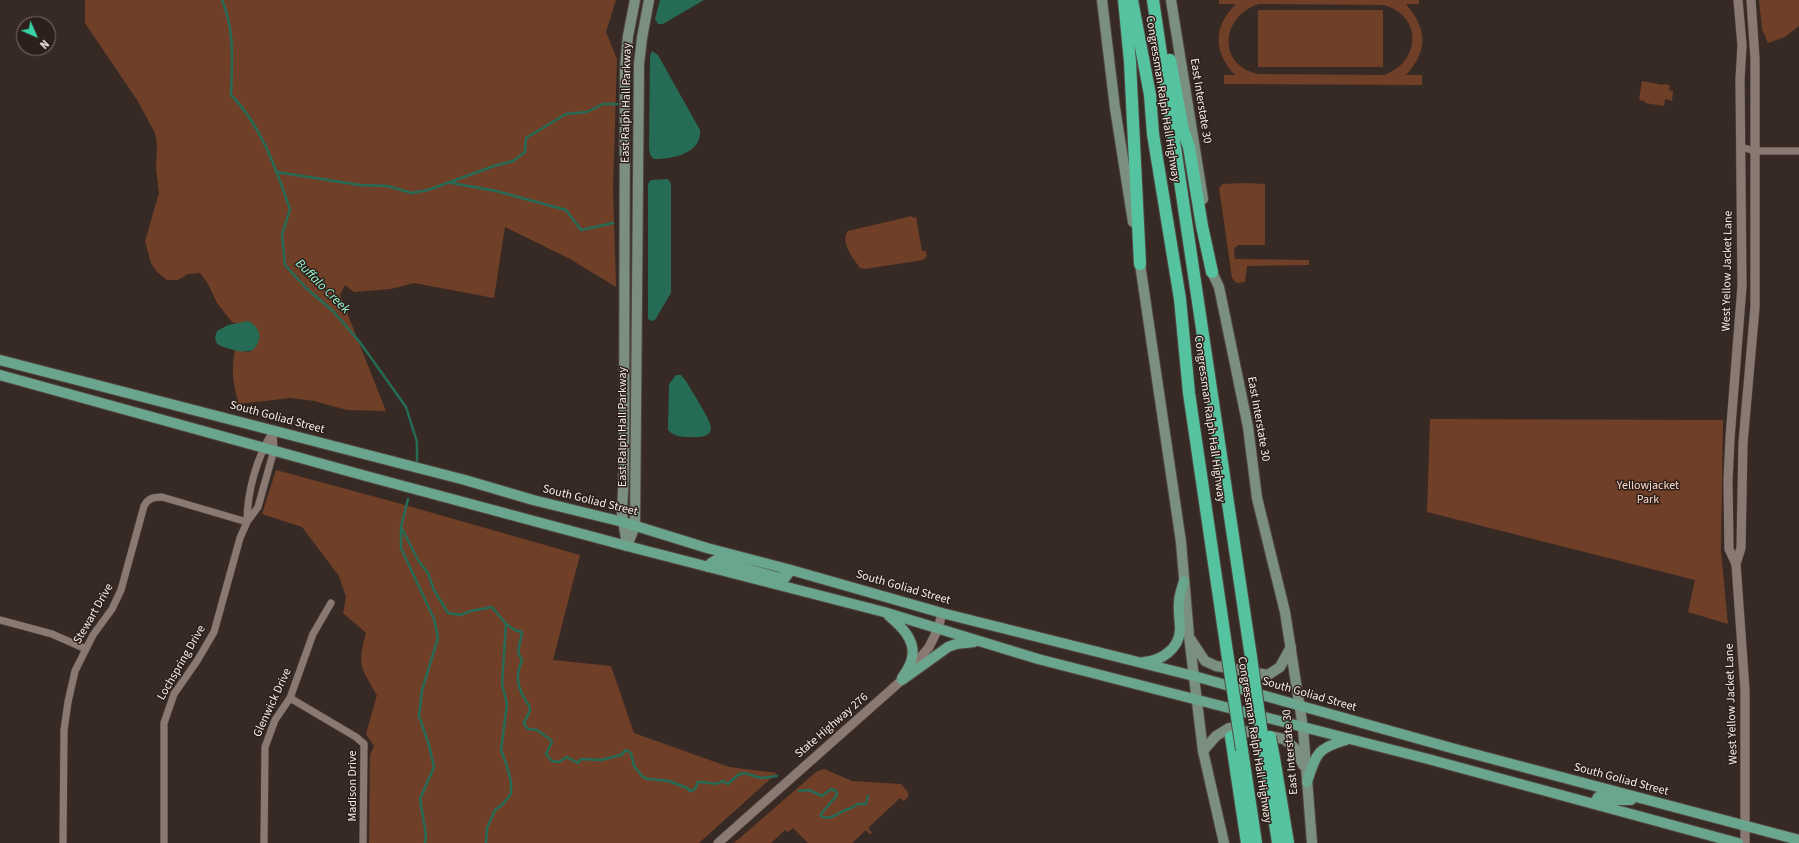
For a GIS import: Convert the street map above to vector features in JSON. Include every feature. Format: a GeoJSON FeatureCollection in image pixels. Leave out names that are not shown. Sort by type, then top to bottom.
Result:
{"type":"FeatureCollection","features":[{"type":"Feature","properties":{"kind":"highway"},"geometry":{"type":"LineString","coordinates":[[1124,0],[1130,62],[1140,264]]}},
{"type":"Feature","properties":{"kind":"highway","name":"Congressman Ralph Hall Highway"},"geometry":{"type":"LineString","coordinates":[[1132,0],[1150,95],[1153,134],[1180,299],[1189,393],[1256,843]]}},
{"type":"Feature","properties":{"kind":"highway","name":"Congressman Ralph Hall Highway"},"geometry":{"type":"LineString","coordinates":[[1153,0],[1249,644],[1254,658],[1269,757],[1278,843]]}},
{"type":"Feature","properties":{"kind":"highway"},"geometry":{"type":"LineString","coordinates":[[1155,13],[1167,47],[1183,130],[1189,147],[1202,226],[1212,272]]}},
{"type":"Feature","properties":{"kind":"highway"},"geometry":{"type":"LineString","coordinates":[[1238,726],[1231,737],[1247,843]]}},
{"type":"Feature","properties":{"kind":"highway"},"geometry":{"type":"LineString","coordinates":[[1269,757],[1288,843]]}},
{"type":"Feature","properties":{"kind":"main road","name":"East Ralph Hall Parkway"},"geometry":{"type":"LineString","coordinates":[[627,546],[623,522],[623,173],[625,68],[628,36],[635,0]]}},
{"type":"Feature","properties":{"kind":"main road","name":"East Ralph Hall Parkway"},"geometry":{"type":"LineString","coordinates":[[627,546],[635,526],[639,64],[642,38],[650,0]]}},
{"type":"Feature","properties":{"kind":"main road"},"geometry":{"type":"LineString","coordinates":[[1102,0],[1115,108],[1140,264],[1181,542],[1189,636],[1203,751],[1224,843]]}},
{"type":"Feature","properties":{"kind":"main road","name":"East Interstate 30"},"geometry":{"type":"LineString","coordinates":[[1171,0],[1189,118],[1200,177],[1212,272],[1219,287],[1248,426],[1257,498],[1285,612],[1291,647],[1303,728],[1312,843]]}},
{"type":"Feature","properties":{"kind":"main road"},"geometry":{"type":"LineString","coordinates":[[628,36],[642,38]]}},
{"type":"Feature","properties":{"kind":"main road"},"geometry":{"type":"LineString","coordinates":[[623,173],[639,173]]}},
{"type":"Feature","properties":{"kind":"main road"},"geometry":{"type":"LineString","coordinates":[[624,335],[636,335]]}},
{"type":"Feature","properties":{"kind":"main road","name":"South Goliad Street"},"geometry":{"type":"LineString","coordinates":[[0,360],[465,480],[533,500],[623,522],[707,548],[942,613],[1194,676],[1409,737],[1745,827],[1799,840]]}},
{"type":"Feature","properties":{"kind":"main road"},"geometry":{"type":"LineString","coordinates":[[0,375],[263,448],[627,546],[884,612],[1038,659],[1738,843]]}},
{"type":"Feature","properties":{"kind":"main road"},"geometry":{"type":"LineString","coordinates":[[624,388],[636,388]]}},
{"type":"Feature","properties":{"kind":"main road"},"geometry":{"type":"LineString","coordinates":[[708,566],[716,560],[776,577],[785,578],[791,570]]}},
{"type":"Feature","properties":{"kind":"main road"},"geometry":{"type":"LineString","coordinates":[[1138,662],[1152,662],[1162,658],[1169,652],[1176,642],[1180,632],[1179,601],[1184,581]]}},
{"type":"Feature","properties":{"kind":"main road"},"geometry":{"type":"LineString","coordinates":[[884,612],[903,628],[908,635],[912,647],[912,658],[902,680]]}},
{"type":"Feature","properties":{"kind":"main road"},"geometry":{"type":"LineString","coordinates":[[1189,636],[1202,658],[1216,666],[1268,675],[1280,667],[1291,647]]}},
{"type":"Feature","properties":{"kind":"main road"},"geometry":{"type":"LineString","coordinates":[[902,680],[948,647],[956,644],[981,642]]}},
{"type":"Feature","properties":{"kind":"main road"},"geometry":{"type":"LineString","coordinates":[[1203,751],[1216,736],[1229,728],[1284,739],[1296,749],[1306,770]]}},
{"type":"Feature","properties":{"kind":"main road"},"geometry":{"type":"LineString","coordinates":[[1307,782],[1316,757],[1322,749],[1330,744],[1347,739]]}},
{"type":"Feature","properties":{"kind":"main road"},"geometry":{"type":"LineString","coordinates":[[1519,785],[1523,767]]}},
{"type":"Feature","properties":{"kind":"main road"},"geometry":{"type":"LineString","coordinates":[[1594,804],[1598,797],[1609,800],[1643,800]]}},
{"type":"Feature","properties":{"kind":"street","name":"West Yellow Jacket Lane"},"geometry":{"type":"LineString","coordinates":[[1738,0],[1742,45],[1741,306],[1728,481],[1729,549],[1736,564],[1745,690],[1745,843]]}},
{"type":"Feature","properties":{"kind":"street","name":"West Yellow Jacket Lane"},"geometry":{"type":"LineString","coordinates":[[1736,564],[1741,548],[1742,443],[1755,307],[1755,59],[1751,0]]}},
{"type":"Feature","properties":{"kind":"street"},"geometry":{"type":"LineString","coordinates":[[1741,148],[1755,151],[1799,151]]}},
{"type":"Feature","properties":{"kind":"street","name":"Lochspring Drive"},"geometry":{"type":"LineString","coordinates":[[247,522],[247,504],[263,448],[273,431]]}},
{"type":"Feature","properties":{"kind":"street","name":"Lochspring Drive"},"geometry":{"type":"LineString","coordinates":[[164,843],[164,723],[174,694],[197,661],[214,632],[240,538],[247,522],[258,507],[274,450],[273,431]]}},
{"type":"Feature","properties":{"kind":"street","name":"Stewart Drive"},"geometry":{"type":"LineString","coordinates":[[63,843],[65,723],[75,671],[86,649],[112,609],[121,590],[144,506],[147,501],[154,497],[162,497],[247,522]]}},
{"type":"Feature","properties":{"kind":"street","name":"Glenwick Drive"},"geometry":{"type":"LineString","coordinates":[[264,843],[265,747],[275,720],[290,698],[313,634],[332,603]]}},
{"type":"Feature","properties":{"kind":"street","name":"State Highway 276"},"geometry":{"type":"LineString","coordinates":[[718,843],[902,680],[924,654],[938,629],[942,613]]}},
{"type":"Feature","properties":{"kind":"street"},"geometry":{"type":"LineString","coordinates":[[0,620],[52,634],[86,649]]}},
{"type":"Feature","properties":{"kind":"street","name":"Madison Drive"},"geometry":{"type":"LineString","coordinates":[[290,698],[356,737],[364,744],[363,843]]}},
{"type":"Feature","properties":{"kind":"green space"},"geometry":{"type":"Polygon","coordinates":[[[85,0],[616,0],[606,32],[617,59],[613,189],[616,287],[570,259],[505,227],[494,298],[414,283],[391,289],[354,292],[345,285],[340,295],[386,411],[347,410],[314,401],[290,398],[239,404],[235,391],[233,364],[235,350],[249,352],[253,350],[248,321],[238,324],[232,322],[217,303],[207,282],[200,273],[188,274],[178,280],[167,280],[157,272],[151,263],[145,241],[159,193],[156,169],[157,144],[155,133],[137,100],[85,23],[85,0]]]}},
{"type":"Feature","properties":{"kind":"green space"},"geometry":{"type":"Polygon","coordinates":[[[1219,0],[1419,0],[1419,4],[1406,4],[1418,22],[1421,31],[1422,48],[1419,57],[1406,75],[1422,75],[1422,85],[1224,84],[1224,75],[1235,75],[1223,57],[1220,48],[1220,30],[1228,12],[1236,4],[1219,4],[1219,0]],[[1259,4],[1246,10],[1237,19],[1231,29],[1229,40],[1230,52],[1236,61],[1245,69],[1259,74],[1384,75],[1396,69],[1405,60],[1411,50],[1412,39],[1411,29],[1406,19],[1397,11],[1384,5],[1259,4]]]}},
{"type":"Feature","properties":{"kind":"green space"},"geometry":{"type":"Polygon","coordinates":[[[1759,0],[1799,0],[1799,26],[1785,37],[1768,43],[1762,29],[1759,0]]]}},
{"type":"Feature","properties":{"kind":"green space"},"geometry":{"type":"Polygon","coordinates":[[[1258,10],[1383,10],[1383,67],[1258,67],[1258,10]]]}},
{"type":"Feature","properties":{"kind":"green space"},"geometry":{"type":"Polygon","coordinates":[[[1642,81],[1670,85],[1669,90],[1673,91],[1672,101],[1665,99],[1664,106],[1645,103],[1645,101],[1639,100],[1642,81]]]}},
{"type":"Feature","properties":{"kind":"green space"},"geometry":{"type":"Polygon","coordinates":[[[1223,184],[1265,184],[1265,245],[1238,245],[1234,249],[1235,259],[1309,260],[1309,265],[1247,266],[1245,282],[1237,283],[1232,278],[1219,188],[1223,184]]]}},
{"type":"Feature","properties":{"kind":"green space"},"geometry":{"type":"Polygon","coordinates":[[[912,216],[913,218],[916,217],[922,251],[926,251],[927,256],[923,260],[865,269],[860,268],[846,245],[846,235],[848,231],[912,216]]]}},
{"type":"Feature","properties":{"kind":"green space","name":"Yellowjacket Park"},"geometry":{"type":"Polygon","coordinates":[[[1430,419],[1723,420],[1721,551],[1728,624],[1688,612],[1695,580],[1427,512],[1430,419]]]}},
{"type":"Feature","properties":{"kind":"green space"},"geometry":{"type":"Polygon","coordinates":[[[276,470],[580,555],[553,660],[611,666],[634,733],[729,767],[777,773],[699,843],[369,843],[370,755],[374,746],[366,734],[377,695],[367,679],[362,666],[361,660],[366,633],[343,613],[346,597],[339,576],[302,527],[262,514],[276,470]]]}},
{"type":"Feature","properties":{"kind":"green space"},"geometry":{"type":"Polygon","coordinates":[[[824,769],[852,781],[901,784],[908,792],[908,797],[904,801],[900,798],[868,828],[872,833],[869,834],[866,830],[852,843],[808,843],[793,828],[788,832],[785,830],[771,843],[734,843],[816,772],[824,769]]]}},
{"type":"Feature","properties":{"kind":"shaded area"},"geometry":{"type":"Polygon","coordinates":[[[660,0],[704,0],[663,24],[658,24],[655,19],[660,0]]]}},
{"type":"Feature","properties":{"kind":"shaded area"},"geometry":{"type":"Polygon","coordinates":[[[652,51],[658,55],[700,130],[696,145],[691,150],[684,154],[669,158],[654,159],[650,155],[650,56],[652,51]]]}},
{"type":"Feature","properties":{"kind":"shaded area"},"geometry":{"type":"Polygon","coordinates":[[[668,179],[671,184],[671,293],[655,320],[651,321],[648,319],[648,184],[651,180],[668,179]]]}},
{"type":"Feature","properties":{"kind":"shaded area"},"geometry":{"type":"Polygon","coordinates":[[[248,321],[256,327],[259,334],[258,342],[253,350],[239,351],[217,344],[215,338],[217,331],[228,325],[248,321]]]}},
{"type":"Feature","properties":{"kind":"shaded area"},"geometry":{"type":"Polygon","coordinates":[[[676,375],[681,375],[686,381],[708,420],[711,429],[710,433],[701,437],[682,437],[673,434],[668,430],[669,384],[676,375]]]}},
{"type":"Feature","properties":{"kind":"waterway","name":"Buffalo Creek"},"geometry":{"type":"LineString","coordinates":[[222,0],[231,35],[231,95],[242,107],[259,134],[273,163],[290,209],[282,235],[285,265],[306,288],[333,311],[359,341],[406,407],[417,442],[417,464]]}},
{"type":"Feature","properties":{"kind":"waterway"},"geometry":{"type":"LineString","coordinates":[[276,172],[360,185],[387,186],[412,193],[428,190],[494,166],[513,161],[525,152],[526,138],[566,114],[587,112],[603,104],[617,104]]}},
{"type":"Feature","properties":{"kind":"waterway"},"geometry":{"type":"LineString","coordinates":[[452,183],[496,191],[566,210],[581,230],[613,223]]}},
{"type":"Feature","properties":{"kind":"waterway","name":"Buffalo Creek"},"geometry":{"type":"LineString","coordinates":[[408,499],[401,527],[401,548],[434,619],[438,638],[422,690],[419,716],[429,745],[434,767],[420,799],[426,835],[425,843]]}},
{"type":"Feature","properties":{"kind":"waterway"},"geometry":{"type":"LineString","coordinates":[[401,527],[418,560],[428,573],[434,590],[448,613],[460,615],[471,611],[492,607],[506,624],[502,684],[507,704],[501,750],[511,782],[511,794],[503,804],[495,810],[487,828],[486,843]]}},
{"type":"Feature","properties":{"kind":"waterway"},"geometry":{"type":"LineString","coordinates":[[506,624],[515,630],[522,632],[518,652],[522,661],[518,671],[518,681],[523,696],[530,709],[524,724],[528,729],[537,730],[551,740],[552,742],[546,754],[552,761],[559,762],[567,757],[578,763],[581,759],[601,760],[621,755],[626,750],[631,753],[634,766],[643,777],[648,779],[669,781],[687,788],[690,791],[695,789],[698,782],[716,784],[723,781],[728,784],[738,775],[744,773],[761,778],[777,776]]}},
{"type":"Feature","properties":{"kind":"waterway"},"geometry":{"type":"LineString","coordinates":[[799,791],[809,790],[822,796],[831,789],[836,791],[837,795],[821,814],[821,816],[825,818],[832,817],[858,804],[866,804],[868,796]]}}]}
